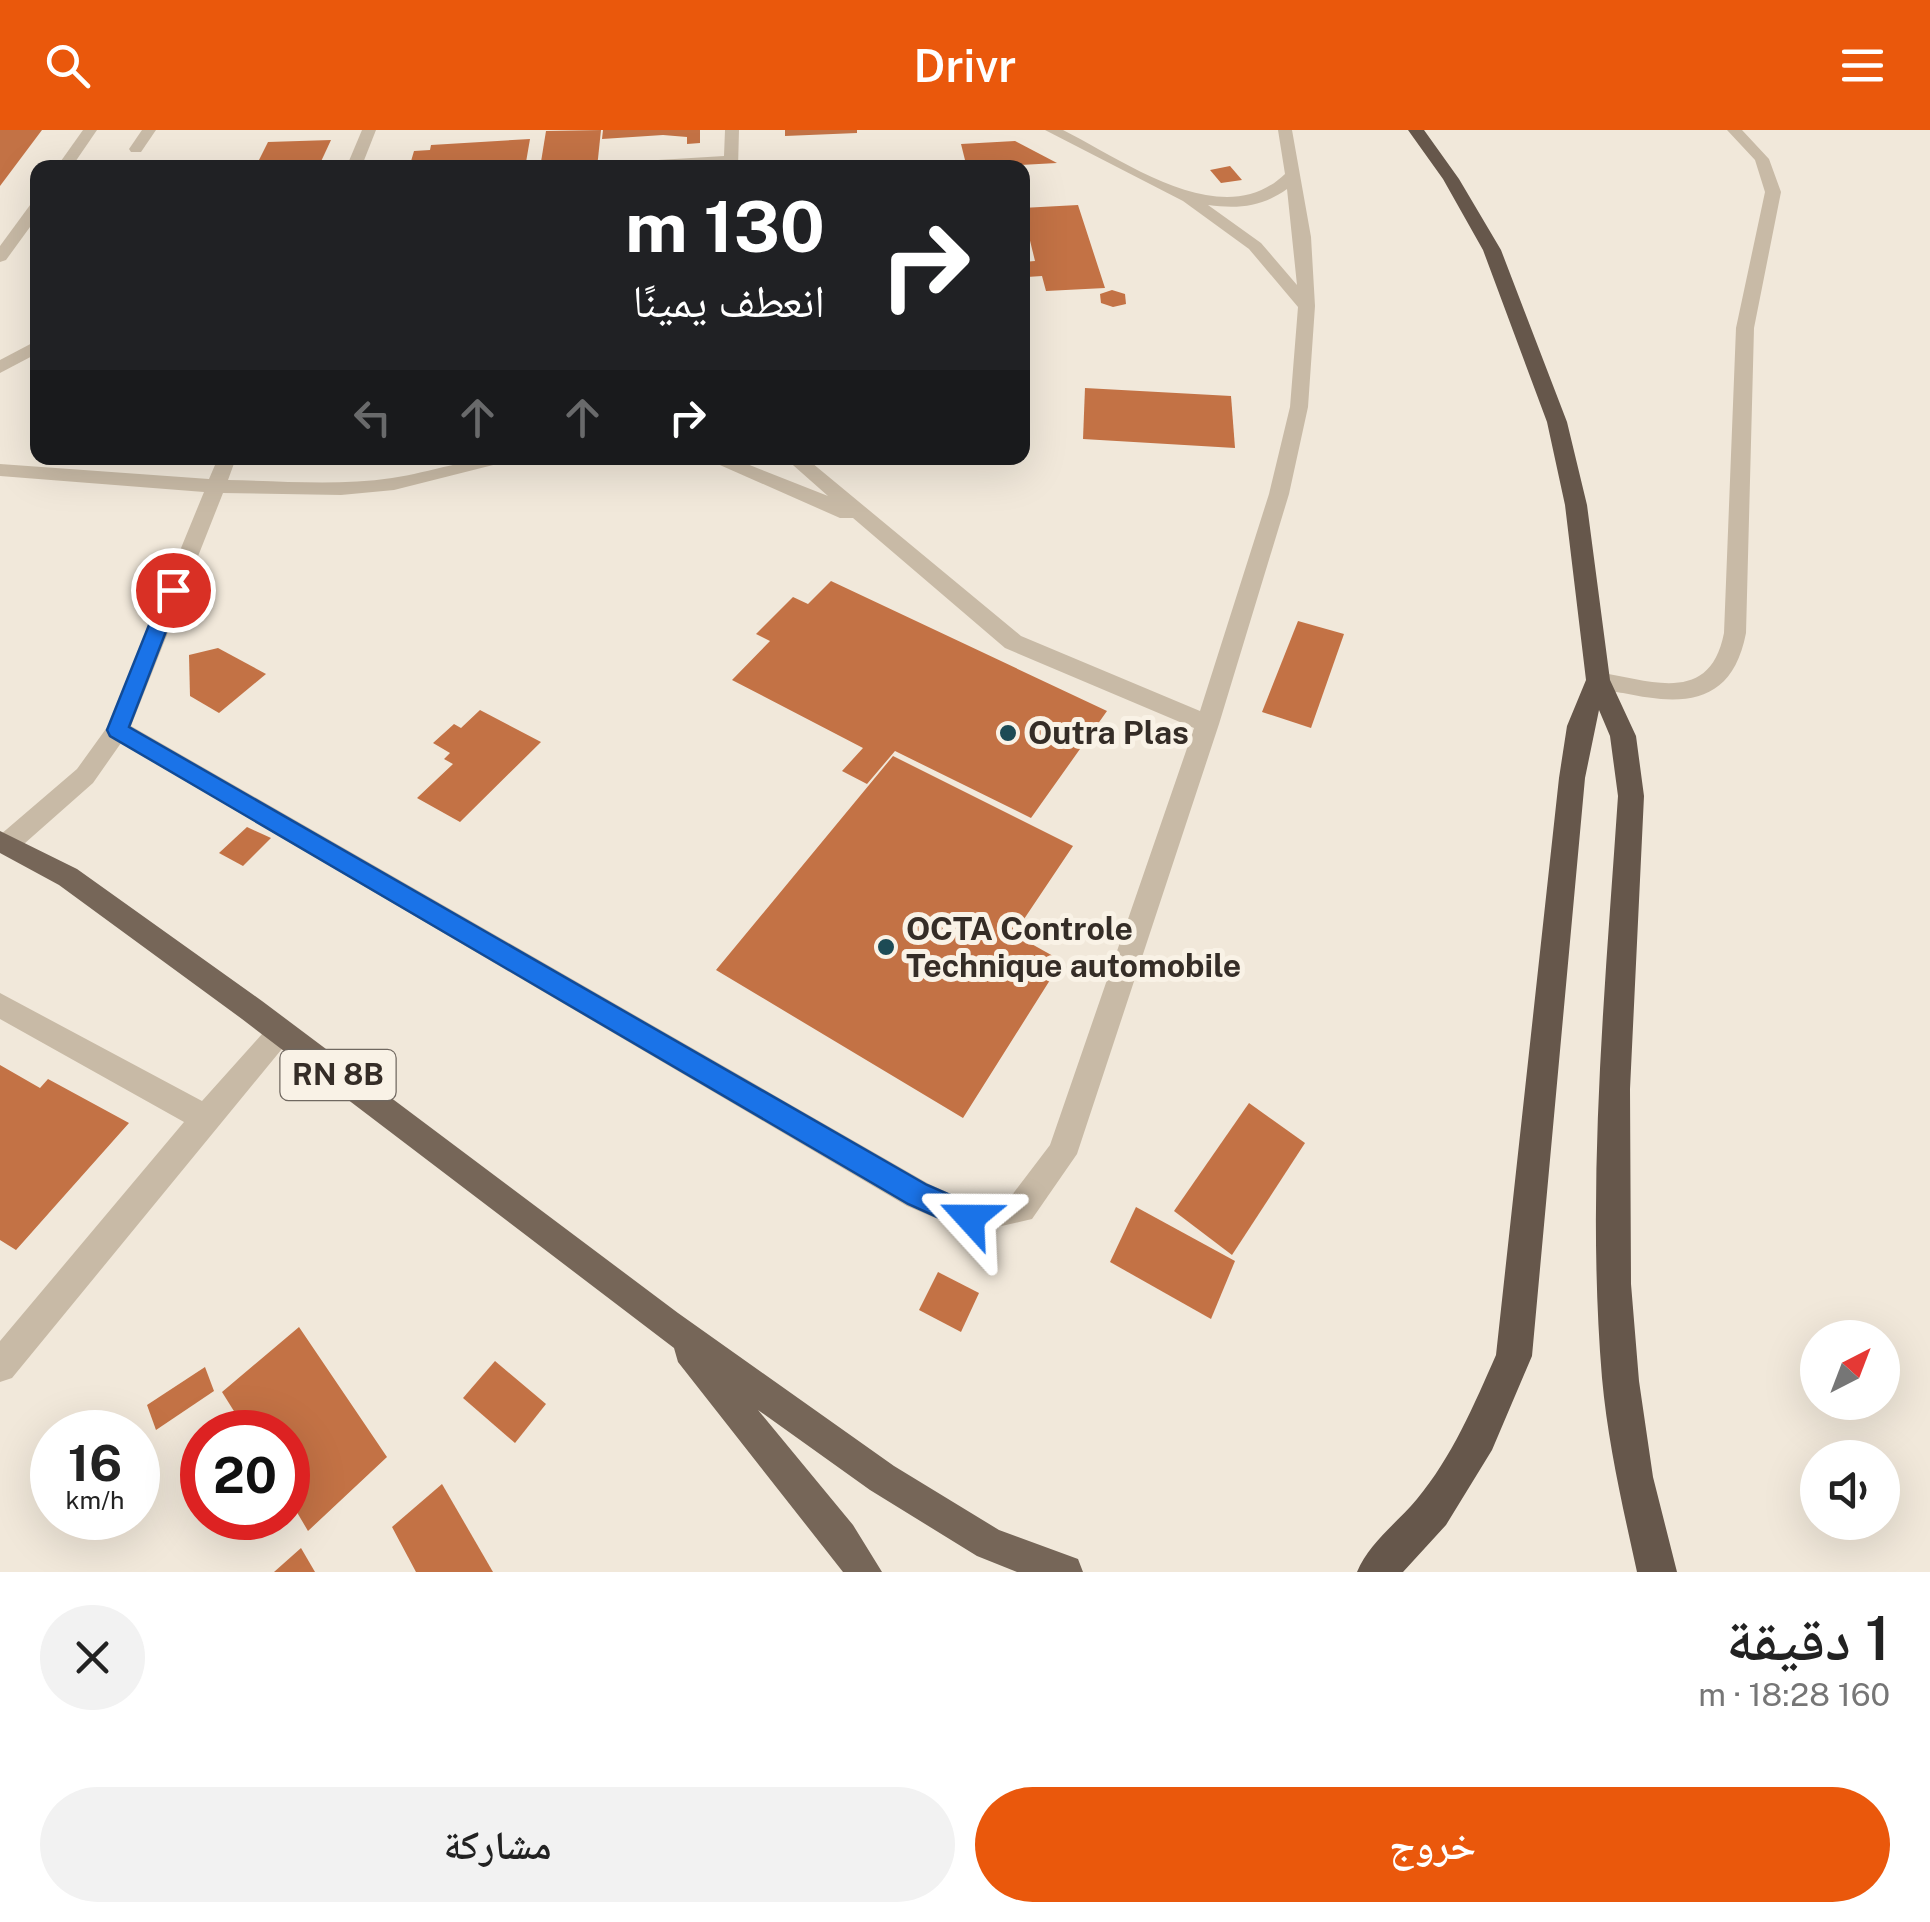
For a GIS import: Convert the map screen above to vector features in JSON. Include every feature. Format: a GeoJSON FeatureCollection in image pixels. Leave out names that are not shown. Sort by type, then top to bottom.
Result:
{"type":"FeatureCollection","features":[{"type":"Feature","properties":{"kind":"highway"},"geometry":{"type":"LineString","coordinates":[[1416,130],[1451,179],[1492,250],[1557,422],[1576,505],[1598,680],[1623,736],[1631,796],[1613,1184],[1617,1370],[1644,1526],[1657,1572]]}},
{"type":"Feature","properties":{"kind":"highway"},"geometry":{"type":"LineString","coordinates":[[1377,1572],[1432,1511],[1479,1437],[1514,1356],[1574,765],[1580,726],[1598,680]]}},
{"type":"Feature","properties":{"kind":"main road","name":"RN 8B"},"geometry":{"type":"LineString","coordinates":[[4,843],[68,877],[667,1324],[882,1478],[989,1544],[1065,1572]]}},
{"type":"Feature","properties":{"kind":"main road","name":"RN 8B"},"geometry":{"type":"LineString","coordinates":[[667,1324],[841,1537],[864,1572]]}},
{"type":"Feature","properties":{"kind":"street"},"geometry":{"type":"LineString","coordinates":[[69,160],[90,130]]}},
{"type":"Feature","properties":{"kind":"street"},"geometry":{"type":"LineString","coordinates":[[136,149],[149,130]]}},
{"type":"Feature","properties":{"kind":"street"},"geometry":{"type":"LineString","coordinates":[[356,160],[369,130]]}},
{"type":"Feature","properties":{"kind":"street"},"geometry":{"type":"LineString","coordinates":[[731,160],[732,130]]}},
{"type":"Feature","properties":{"kind":"street"},"geometry":{"type":"LineString","coordinates":[[1052,130],[1188,198],[1255,246],[1307,306]]}},
{"type":"Feature","properties":{"kind":"street"},"geometry":{"type":"LineString","coordinates":[[118,730],[918,1195],[970,1218],[1021,1208],[1062,1154],[1207,724],[1279,494],[1298,407],[1307,306],[1295,174],[1286,130]]}},
{"type":"Feature","properties":{"kind":"street"},"geometry":{"type":"LineString","coordinates":[[1598,680],[1669,691],[1700,688],[1726,667],[1736,633],[1745,328],[1773,192],[1762,159],[1734,130]]}},
{"type":"Feature","properties":{"kind":"street"},"geometry":{"type":"LineString","coordinates":[[1188,198],[1257,203],[1276,194],[1295,174]]}},
{"type":"Feature","properties":{"kind":"street"},"geometry":{"type":"LineString","coordinates":[[0,256],[30,215]]}},
{"type":"Feature","properties":{"kind":"street"},"geometry":{"type":"LineString","coordinates":[[0,368],[30,350]]}},
{"type":"Feature","properties":{"kind":"street"},"geometry":{"type":"LineString","coordinates":[[4,843],[85,776],[118,730],[224,465]]}},
{"type":"Feature","properties":{"kind":"street"},"geometry":{"type":"LineString","coordinates":[[0,470],[214,486],[341,489],[394,484],[470,465]]}},
{"type":"Feature","properties":{"kind":"street"},"geometry":{"type":"LineString","coordinates":[[734,465],[774,479],[879,528]]}},
{"type":"Feature","properties":{"kind":"street"},"geometry":{"type":"LineString","coordinates":[[803,465],[1013,642],[1207,724]]}},
{"type":"Feature","properties":{"kind":"street"},"geometry":{"type":"LineString","coordinates":[[0,1005],[206,1118]]}},
{"type":"Feature","properties":{"kind":"street"},"geometry":{"type":"LineString","coordinates":[[0,1366],[281,1033]]}},
{"type":"Feature","properties":{"kind":"building"},"geometry":{"type":"Polygon","coordinates":[[[0,130],[42,130],[0,186],[0,130]]]}},
{"type":"Feature","properties":{"kind":"building"},"geometry":{"type":"Polygon","coordinates":[[[601,130],[598,160],[541,160],[546,131],[601,130]]]}},
{"type":"Feature","properties":{"kind":"building"},"geometry":{"type":"Polygon","coordinates":[[[603,130],[700,130],[700,143],[687,144],[687,137],[663,135],[602,139],[603,130]]]}},
{"type":"Feature","properties":{"kind":"building"},"geometry":{"type":"Polygon","coordinates":[[[785,130],[857,130],[857,133],[785,136],[785,130]]]}},
{"type":"Feature","properties":{"kind":"building"},"geometry":{"type":"Polygon","coordinates":[[[530,139],[526,160],[411,160],[414,151],[430,150],[431,145],[530,139]]]}},
{"type":"Feature","properties":{"kind":"building"},"geometry":{"type":"Polygon","coordinates":[[[331,140],[322,160],[259,160],[268,142],[331,140]]]}},
{"type":"Feature","properties":{"kind":"building"},"geometry":{"type":"Polygon","coordinates":[[[1015,141],[1057,163],[965,160],[961,144],[1015,141]]]}},
{"type":"Feature","properties":{"kind":"building"},"geometry":{"type":"Polygon","coordinates":[[[1230,166],[1242,180],[1221,183],[1210,170],[1230,166]]]}},
{"type":"Feature","properties":{"kind":"building"},"geometry":{"type":"Polygon","coordinates":[[[1078,205],[1105,288],[1046,291],[1042,276],[1030,277],[1030,261],[1035,261],[1030,241],[1030,208],[1078,205]]]}},
{"type":"Feature","properties":{"kind":"building"},"geometry":{"type":"Polygon","coordinates":[[[1112,290],[1125,294],[1126,304],[1113,307],[1101,303],[1100,294],[1112,290]]]}},
{"type":"Feature","properties":{"kind":"building"},"geometry":{"type":"Polygon","coordinates":[[[1085,388],[1231,396],[1235,448],[1083,439],[1085,388]]]}},
{"type":"Feature","properties":{"kind":"building"},"geometry":{"type":"Polygon","coordinates":[[[831,581],[1107,711],[1031,818],[895,751],[867,784],[842,771],[863,748],[732,680],[770,641],[756,634],[793,597],[808,604],[831,581]]]}},
{"type":"Feature","properties":{"kind":"building"},"geometry":{"type":"Polygon","coordinates":[[[1298,621],[1344,634],[1311,728],[1262,712],[1298,621]]]}},
{"type":"Feature","properties":{"kind":"building"},"geometry":{"type":"Polygon","coordinates":[[[218,648],[266,674],[219,713],[190,696],[189,655],[218,648]]]}},
{"type":"Feature","properties":{"kind":"building"},"geometry":{"type":"Polygon","coordinates":[[[480,710],[541,742],[460,822],[417,798],[453,764],[444,759],[450,753],[433,743],[454,724],[461,728],[480,710]]]}},
{"type":"Feature","properties":{"kind":"building","name":"OCTA Controle Technique automobile"},"geometry":{"type":"Polygon","coordinates":[[[893,756],[1073,846],[1014,934],[1062,961],[963,1118],[716,970],[893,756]]]}},
{"type":"Feature","properties":{"kind":"building"},"geometry":{"type":"Polygon","coordinates":[[[247,827],[271,838],[243,866],[219,853],[247,827]]]}},
{"type":"Feature","properties":{"kind":"building"},"geometry":{"type":"Polygon","coordinates":[[[0,1065],[40,1088],[48,1079],[129,1123],[16,1250],[0,1240],[0,1065]]]}},
{"type":"Feature","properties":{"kind":"building"},"geometry":{"type":"Polygon","coordinates":[[[1249,1103],[1305,1143],[1232,1255],[1174,1211],[1249,1103]]]}},
{"type":"Feature","properties":{"kind":"building"},"geometry":{"type":"Polygon","coordinates":[[[1136,1207],[1235,1261],[1211,1319],[1110,1262],[1136,1207]]]}},
{"type":"Feature","properties":{"kind":"building"},"geometry":{"type":"Polygon","coordinates":[[[938,1272],[979,1293],[961,1332],[919,1310],[938,1272]]]}},
{"type":"Feature","properties":{"kind":"building"},"geometry":{"type":"Polygon","coordinates":[[[299,1327],[387,1457],[310,1529],[310,1410],[233,1410],[222,1392],[299,1327]]]}},
{"type":"Feature","properties":{"kind":"building"},"geometry":{"type":"Polygon","coordinates":[[[495,1361],[546,1404],[515,1443],[463,1398],[495,1361]]]}},
{"type":"Feature","properties":{"kind":"building"},"geometry":{"type":"Polygon","coordinates":[[[205,1367],[214,1391],[180,1410],[160,1427],[160,1410],[149,1410],[147,1405],[205,1367]]]}},
{"type":"Feature","properties":{"kind":"building"},"geometry":{"type":"Polygon","coordinates":[[[442,1484],[493,1572],[416,1572],[392,1527],[442,1484]]]}},
{"type":"Feature","properties":{"kind":"building"},"geometry":{"type":"Polygon","coordinates":[[[301,1548],[315,1572],[274,1572],[301,1548]]]}},
{"type":"Feature","properties":{"kind":"place","name":"Outra Plas"},"geometry":{"type":"Point","coordinates":[1008,733]}},
{"type":"Feature","properties":{"kind":"place","name":"OCTA Controle Technique automobile"},"geometry":{"type":"Point","coordinates":[886,947]}},
{"type":"Feature","properties":{"kind":"route"},"geometry":{"type":"LineString","coordinates":[[173,590],[118,730],[918,1195],[970,1218]]}}]}
